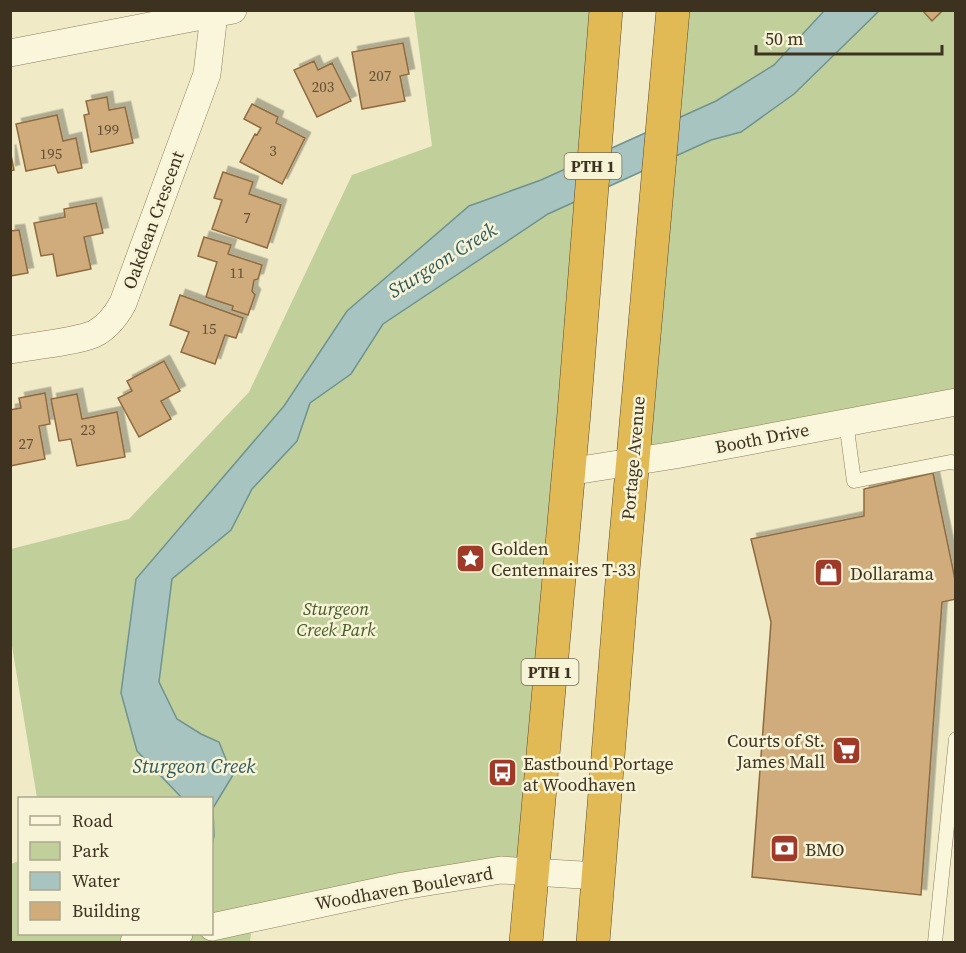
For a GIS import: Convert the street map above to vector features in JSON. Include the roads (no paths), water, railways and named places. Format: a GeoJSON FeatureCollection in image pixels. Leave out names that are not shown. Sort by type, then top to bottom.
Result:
{"type":"FeatureCollection","features":[{"type":"Feature","properties":{"kind":"highway","name":"PTH 1"},"geometry":{"type":"LineString","coordinates":[[526,942],[606,10]]}},
{"type":"Feature","properties":{"kind":"highway","name":"Portage Avenue"},"geometry":{"type":"LineString","coordinates":[[593,942],[672,16]]}},
{"type":"Feature","properties":{"kind":"street"},"geometry":{"type":"LineString","coordinates":[[10,53],[223,12]]}},
{"type":"Feature","properties":{"kind":"street","name":"Oakdean Crescent"},"geometry":{"type":"LineString","coordinates":[[10,350],[86,336],[100,330],[117,314],[207,74],[223,12]]}},
{"type":"Feature","properties":{"kind":"street","name":"Booth Drive"},"geometry":{"type":"LineString","coordinates":[[568,472],[956,402]]}},
{"type":"Feature","properties":{"kind":"street","name":"Woodhaven Boulevard"},"geometry":{"type":"LineString","coordinates":[[213,927],[297,907],[490,871],[598,876]]}},
{"type":"Feature","properties":{"kind":"street"},"geometry":{"type":"LineString","coordinates":[[134,942],[169,935]]}},
{"type":"Feature","properties":{"kind":"lane"},"geometry":{"type":"LineString","coordinates":[[846,422],[854,481],[950,462],[956,463]]}},
{"type":"Feature","properties":{"kind":"lane"},"geometry":{"type":"LineString","coordinates":[[935,942],[956,739]]}},
{"type":"Feature","properties":{"kind":"water","name":"Sturgeon Creek"},"geometry":{"type":"Polygon","coordinates":[[[824,11],[879,11],[794,94],[741,132],[711,140],[548,214],[383,324],[351,374],[310,403],[297,441],[252,489],[231,530],[172,579],[159,682],[177,719],[219,742],[229,767],[236,770],[213,808],[213,797],[181,797],[137,751],[121,693],[136,579],[284,406],[347,311],[469,206],[541,180],[716,101],[774,65],[824,11]]]}},
{"type":"Feature","properties":{"kind":"place","name":"Golden Centennaires T-33"},"geometry":{"type":"Point","coordinates":[470,558]}},
{"type":"Feature","properties":{"kind":"place","name":"Dollarama"},"geometry":{"type":"Point","coordinates":[829,573]}},
{"type":"Feature","properties":{"kind":"place","name":"Courts of St. James Mall"},"geometry":{"type":"Point","coordinates":[846,750]}},
{"type":"Feature","properties":{"kind":"place","name":"Eastbound Portage at Woodhaven"},"geometry":{"type":"Point","coordinates":[502,773]}},
{"type":"Feature","properties":{"kind":"place","name":"BMO"},"geometry":{"type":"Point","coordinates":[784,849]}},
{"type":"Feature","properties":{"kind":"park label","name":"Sturgeon Creek Park"},"geometry":{"type":"Point","coordinates":[336,618]}}]}
